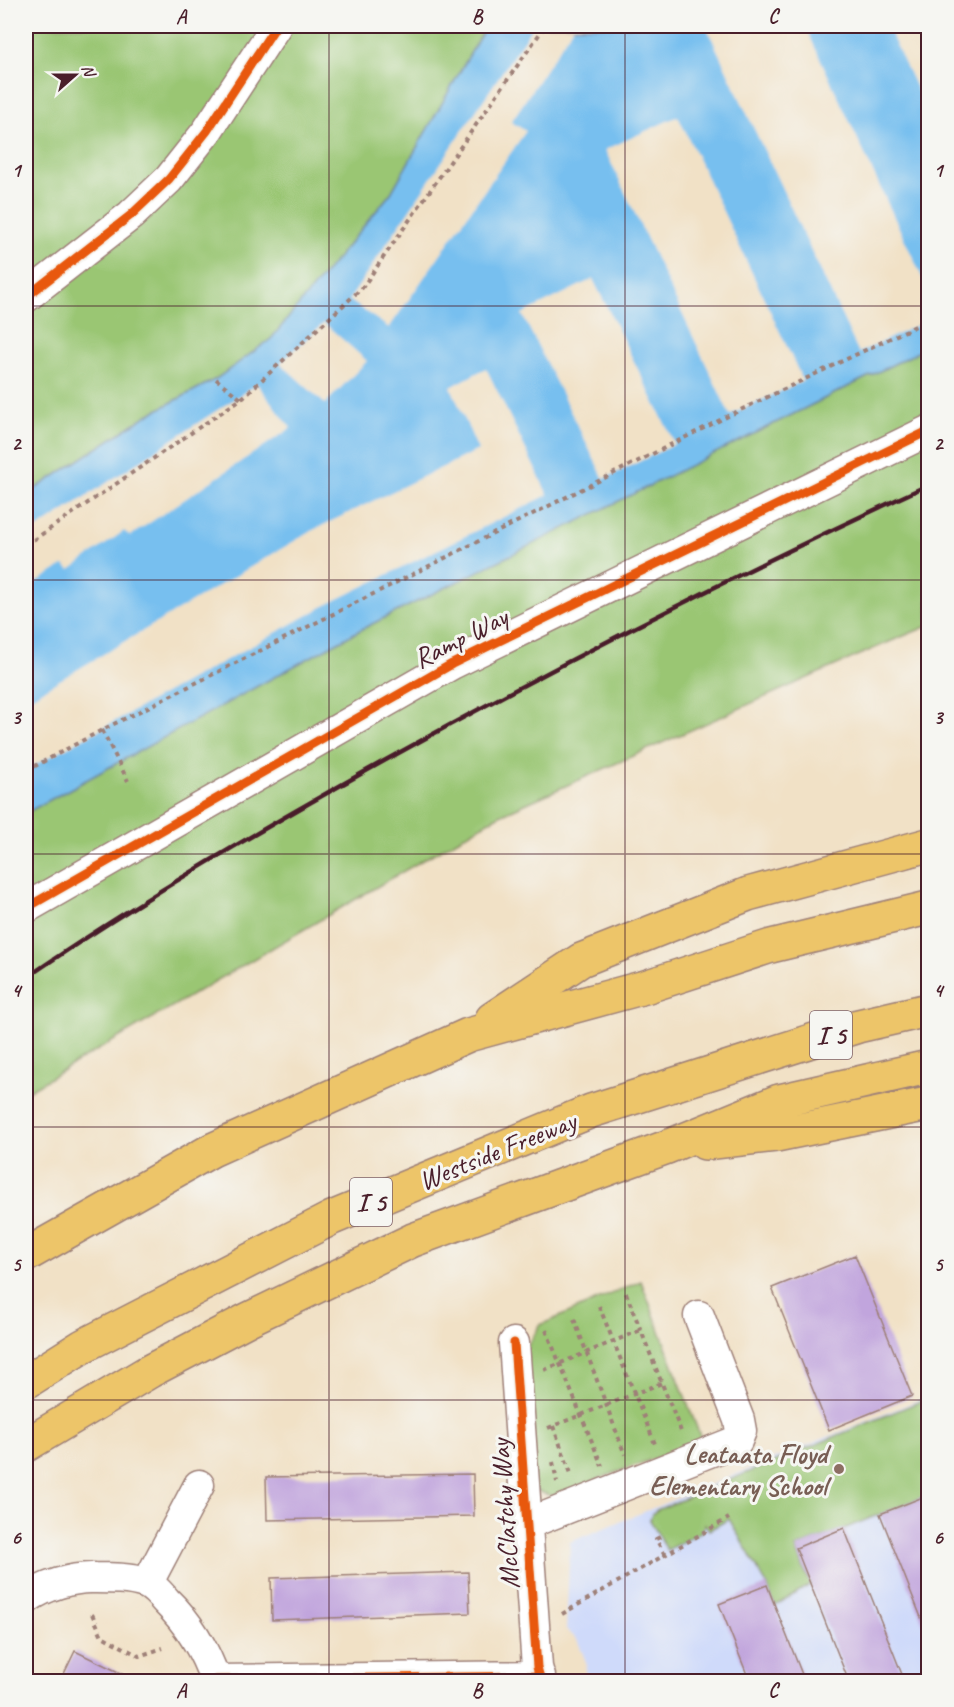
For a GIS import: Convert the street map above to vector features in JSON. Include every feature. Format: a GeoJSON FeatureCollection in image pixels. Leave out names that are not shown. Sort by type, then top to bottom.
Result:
{"type":"FeatureCollection","features":[{"type":"Feature","properties":{"kind":"highway"},"geometry":{"type":"LineString","coordinates":[[468,1035],[581,960],[748,894],[928,845]]}},
{"type":"Feature","properties":{"kind":"highway"},"geometry":{"type":"LineString","coordinates":[[26,1255],[212,1150],[468,1035],[645,987],[771,946],[928,908]]}},
{"type":"Feature","properties":{"kind":"highway","name":"Westside Freeway"},"geometry":{"type":"LineString","coordinates":[[26,1382],[82,1346],[332,1218],[536,1133],[591,1111],[858,1026],[928,1010]]}},
{"type":"Feature","properties":{"kind":"highway"},"geometry":{"type":"LineString","coordinates":[[26,1446],[150,1371],[239,1324],[413,1240],[667,1147],[779,1101],[928,1067]]}},
{"type":"Feature","properties":{"kind":"highway"},"geometry":{"type":"LineString","coordinates":[[667,1147],[776,1135],[928,1104]]}},
{"type":"Feature","properties":{"kind":"street"},"geometry":{"type":"LineString","coordinates":[[26,297],[131,215],[169,179],[207,131],[276,26]]}},
{"type":"Feature","properties":{"kind":"street","name":"Ramp Way"},"geometry":{"type":"LineString","coordinates":[[26,908],[452,664],[928,431]]}},
{"type":"Feature","properties":{"kind":"street"},"geometry":{"type":"LineString","coordinates":[[527,1524],[736,1441],[741,1431],[739,1420],[699,1316]]}},
{"type":"Feature","properties":{"kind":"street","name":"McClatchy Way"},"geometry":{"type":"LineString","coordinates":[[514,1343],[537,1667],[540,1679]]}},
{"type":"Feature","properties":{"kind":"street"},"geometry":{"type":"LineString","coordinates":[[147,1584],[199,1485]]}},
{"type":"Feature","properties":{"kind":"street"},"geometry":{"type":"LineString","coordinates":[[26,1599],[32,1594],[65,1581],[89,1578],[124,1578],[147,1584],[182,1616],[203,1647],[216,1681],[540,1679]]}},
{"type":"Feature","properties":{"kind":"path"},"geometry":{"type":"LineString","coordinates":[[26,545],[241,399],[362,288],[545,26]]}},
{"type":"Feature","properties":{"kind":"path"},"geometry":{"type":"LineString","coordinates":[[26,771],[102,730],[730,415],[928,320]]}},
{"type":"Feature","properties":{"kind":"path"},"geometry":{"type":"LineString","coordinates":[[216,379],[241,399]]}},
{"type":"Feature","properties":{"kind":"path"},"geometry":{"type":"LineString","coordinates":[[102,730],[128,781]]}},
{"type":"Feature","properties":{"kind":"path"},"geometry":{"type":"LineString","coordinates":[[626,1293],[685,1441]]}},
{"type":"Feature","properties":{"kind":"path"},"geometry":{"type":"LineString","coordinates":[[599,1306],[658,1450]]}},
{"type":"Feature","properties":{"kind":"path"},"geometry":{"type":"LineString","coordinates":[[574,1319],[628,1461]]}},
{"type":"Feature","properties":{"kind":"path"},"geometry":{"type":"LineString","coordinates":[[546,1330],[603,1469]]}},
{"type":"Feature","properties":{"kind":"path"},"geometry":{"type":"LineString","coordinates":[[541,1371],[641,1330]]}},
{"type":"Feature","properties":{"kind":"path"},"geometry":{"type":"LineString","coordinates":[[547,1429],[662,1383]]}},
{"type":"Feature","properties":{"kind":"path"},"geometry":{"type":"LineString","coordinates":[[553,1426],[573,1480]]}},
{"type":"Feature","properties":{"kind":"path"},"geometry":{"type":"LineString","coordinates":[[561,1614],[729,1518]]}},
{"type":"Feature","properties":{"kind":"path"},"geometry":{"type":"LineString","coordinates":[[660,1537],[656,1539],[665,1555]]}},
{"type":"Feature","properties":{"kind":"path"},"geometry":{"type":"LineString","coordinates":[[92,1614],[102,1636],[139,1656],[162,1648]]}},
{"type":"Feature","properties":{"kind":"shaded area","name":"Leataata Floyd Elementary School"},"geometry":{"type":"Polygon","coordinates":[[[928,1396],[928,1681],[585,1681],[586,1662],[577,1639],[566,1630],[570,1542],[928,1396]]]}},
{"type":"Feature","properties":{"kind":"green space"},"geometry":{"type":"Polygon","coordinates":[[[26,26],[486,26],[391,193],[271,339],[216,379],[146,416],[26,495],[26,26]]]}},
{"type":"Feature","properties":{"kind":"green space"},"geometry":{"type":"Polygon","coordinates":[[[928,347],[928,626],[498,816],[26,1092],[26,813],[360,630],[928,347]]]}},
{"type":"Feature","properties":{"kind":"green space"},"geometry":{"type":"Polygon","coordinates":[[[641,1281],[702,1441],[552,1496],[530,1489],[525,1351],[540,1325],[641,1281]]]}},
{"type":"Feature","properties":{"kind":"green space"},"geometry":{"type":"Polygon","coordinates":[[[928,1398],[928,1495],[796,1548],[810,1585],[775,1606],[767,1585],[729,1519],[709,1530],[705,1524],[701,1532],[667,1550],[650,1520],[652,1514],[657,1510],[928,1398]]]}},
{"type":"Feature","properties":{"kind":"water"},"geometry":{"type":"Polygon","coordinates":[[[486,26],[928,26],[928,347],[360,630],[26,813],[26,495],[146,416],[216,379],[271,339],[391,193],[486,26]]]}},
{"type":"Feature","properties":{"kind":"pier"},"geometry":{"type":"Polygon","coordinates":[[[533,26],[574,26],[511,122],[526,131],[389,328],[349,300],[533,26]]]}},
{"type":"Feature","properties":{"kind":"pier"},"geometry":{"type":"Polygon","coordinates":[[[706,26],[805,26],[928,290],[928,320],[859,353],[706,26]]]}},
{"type":"Feature","properties":{"kind":"pier"},"geometry":{"type":"Polygon","coordinates":[[[887,26],[928,26],[928,113],[887,26]]]}},
{"type":"Feature","properties":{"kind":"pier"},"geometry":{"type":"Polygon","coordinates":[[[678,116],[803,381],[730,415],[605,150],[678,116]]]}},
{"type":"Feature","properties":{"kind":"pier"},"geometry":{"type":"Polygon","coordinates":[[[593,279],[675,444],[604,479],[522,314],[593,279]]]}},
{"type":"Feature","properties":{"kind":"pier"},"geometry":{"type":"Polygon","coordinates":[[[324,323],[367,361],[325,404],[280,363],[324,323]]]}},
{"type":"Feature","properties":{"kind":"pier"},"geometry":{"type":"Polygon","coordinates":[[[486,368],[548,495],[330,603],[26,770],[26,700],[313,530],[478,450],[451,387],[486,368]]]}},
{"type":"Feature","properties":{"kind":"pier"},"geometry":{"type":"Polygon","coordinates":[[[257,384],[291,428],[130,536],[124,531],[70,570],[64,565],[26,589],[26,536],[257,384]]]}},
{"type":"Feature","properties":{"kind":"building"},"geometry":{"type":"Polygon","coordinates":[[[855,1255],[912,1396],[829,1430],[772,1288],[855,1255]]]}},
{"type":"Feature","properties":{"kind":"building"},"geometry":{"type":"Polygon","coordinates":[[[473,1474],[474,1516],[267,1520],[266,1477],[473,1474]]]}},
{"type":"Feature","properties":{"kind":"building"},"geometry":{"type":"Polygon","coordinates":[[[928,1495],[928,1635],[880,1514],[928,1495]]]}},
{"type":"Feature","properties":{"kind":"building"},"geometry":{"type":"Polygon","coordinates":[[[844,1528],[905,1682],[849,1682],[796,1548],[844,1528]]]}},
{"type":"Feature","properties":{"kind":"building"},"geometry":{"type":"Polygon","coordinates":[[[468,1572],[470,1613],[272,1620],[271,1578],[468,1572]]]}},
{"type":"Feature","properties":{"kind":"building"},"geometry":{"type":"Polygon","coordinates":[[[767,1585],[805,1682],[750,1682],[719,1604],[767,1585]]]}},
{"type":"Feature","properties":{"kind":"building"},"geometry":{"type":"Polygon","coordinates":[[[75,1651],[139,1682],[60,1682],[75,1651]]]}},
{"type":"Feature","properties":{"kind":"railway"},"geometry":{"type":"LineString","coordinates":[[26,978],[113,920],[202,865],[451,724],[654,618],[928,485]]}},
{"type":"Feature","properties":{"kind":"cycle path"},"geometry":{"type":"LineString","coordinates":[[26,297],[131,215],[169,179],[207,131],[276,26]]}},
{"type":"Feature","properties":{"kind":"cycle path"},"geometry":{"type":"LineString","coordinates":[[26,908],[452,664],[928,431]]}},
{"type":"Feature","properties":{"kind":"cycle path"},"geometry":{"type":"LineString","coordinates":[[514,1343],[537,1667],[541,1682]]}},
{"type":"Feature","properties":{"kind":"cycle path"},"geometry":{"type":"LineString","coordinates":[[216,1680],[540,1676]]}},
{"type":"Feature","properties":{"kind":"place","name":"Leataata Floyd Elementary School"},"geometry":{"type":"Point","coordinates":[839,1469]}}]}
